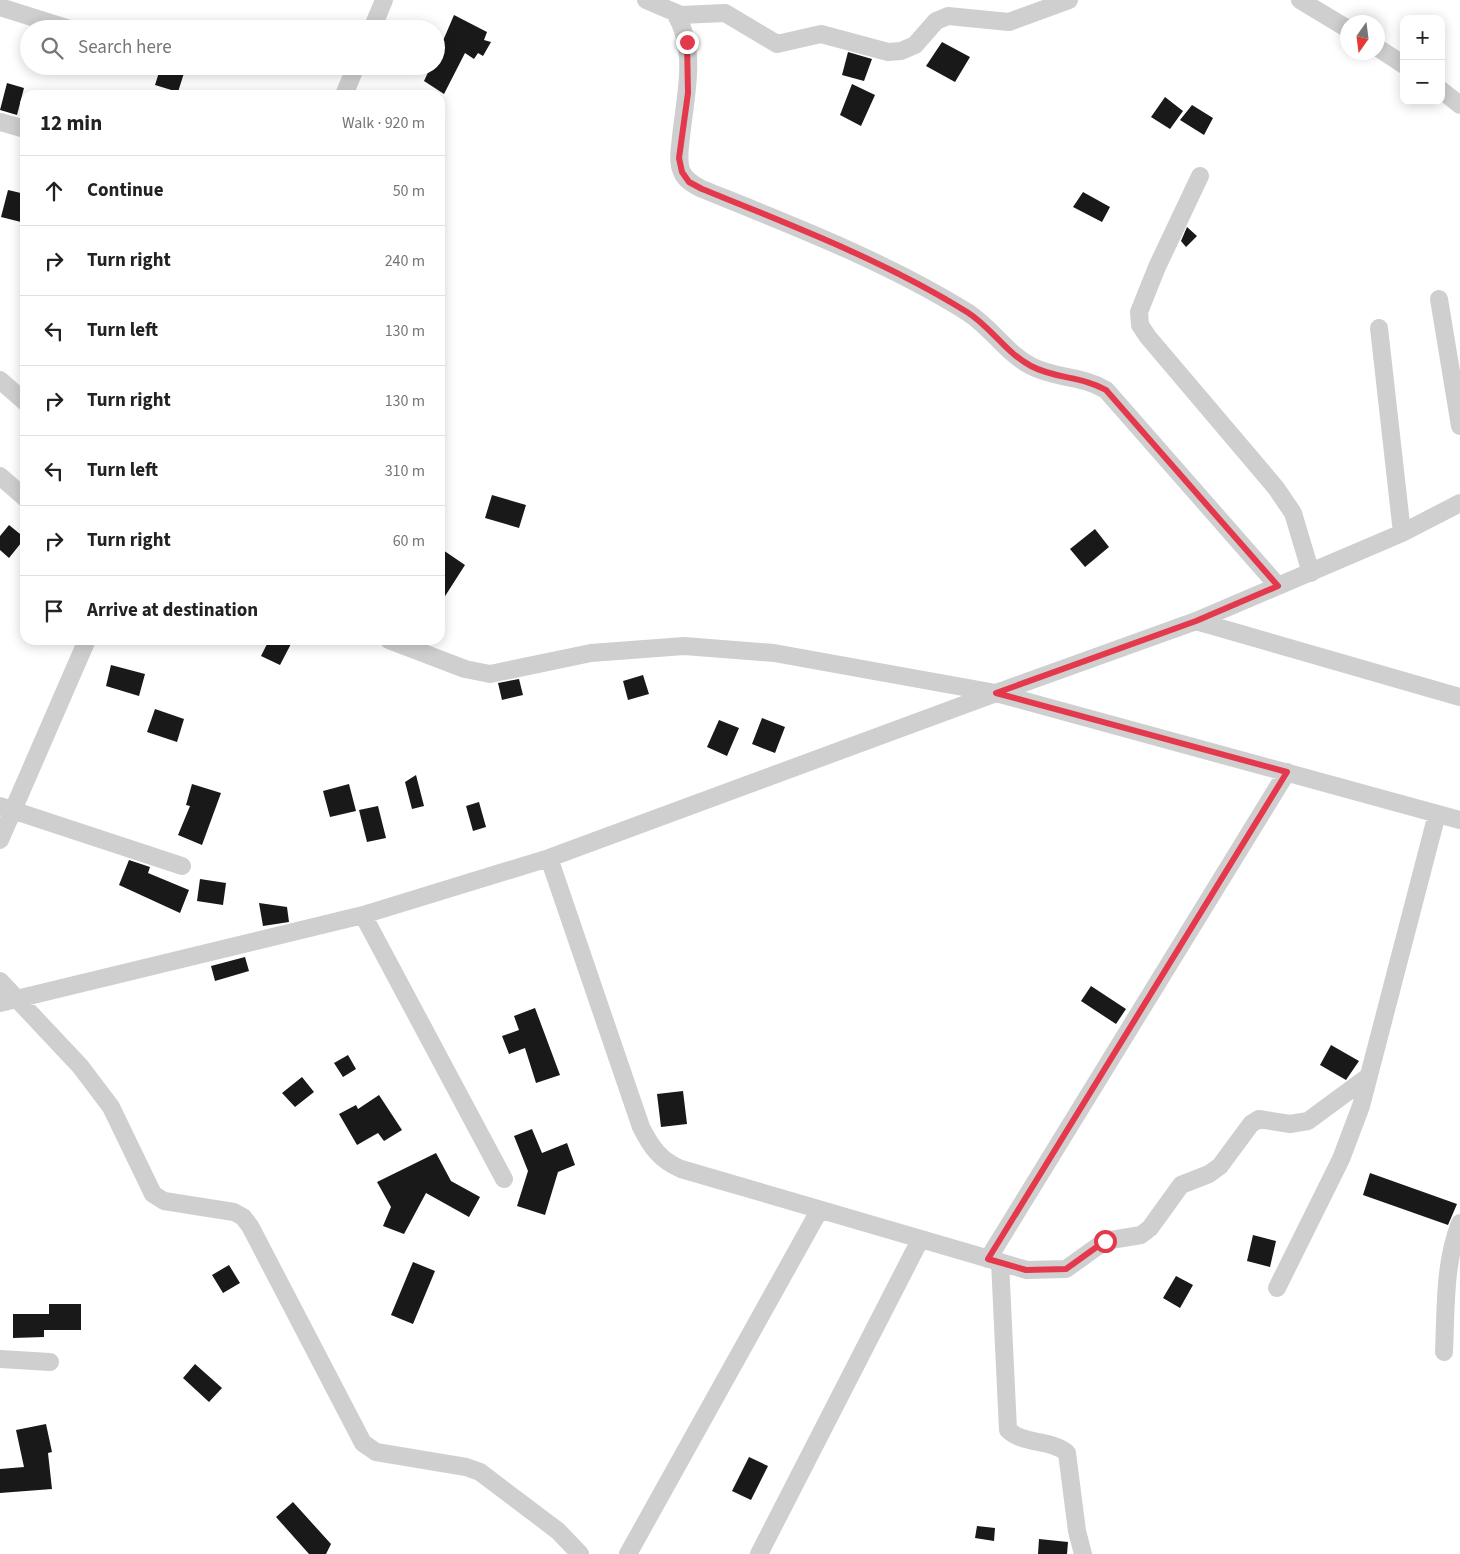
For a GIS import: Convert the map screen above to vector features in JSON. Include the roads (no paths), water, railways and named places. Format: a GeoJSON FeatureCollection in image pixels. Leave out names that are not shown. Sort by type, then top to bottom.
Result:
{"type":"FeatureCollection","features":[{"type":"Feature","properties":{"kind":"street"},"geometry":{"type":"LineString","coordinates":[[376,20],[384,0]]}},
{"type":"Feature","properties":{"kind":"street"},"geometry":{"type":"LineString","coordinates":[[646,0],[675,13],[689,15],[703,12],[725,13],[777,44],[821,34],[888,52],[901,52],[915,46],[936,21],[948,16],[1009,22],[1069,0]]}},
{"type":"Feature","properties":{"kind":"street"},"geometry":{"type":"LineString","coordinates":[[1300,0],[1340,25]]}},
{"type":"Feature","properties":{"kind":"street"},"geometry":{"type":"LineString","coordinates":[[0,6],[43,20]]}},
{"type":"Feature","properties":{"kind":"street"},"geometry":{"type":"LineString","coordinates":[[675,13],[687,42],[689,63],[688,93],[679,158],[682,172],[689,182],[837,245],[924,288],[968,313],[1030,366],[1045,372],[1084,379],[1106,390],[1278,586]]}},
{"type":"Feature","properties":{"kind":"street"},"geometry":{"type":"LineString","coordinates":[[1385,53],[1400,62]]}},
{"type":"Feature","properties":{"kind":"street"},"geometry":{"type":"LineString","coordinates":[[346,90],[352,75]]}},
{"type":"Feature","properties":{"kind":"street"},"geometry":{"type":"LineString","coordinates":[[1445,93],[1460,105]]}},
{"type":"Feature","properties":{"kind":"street"},"geometry":{"type":"LineString","coordinates":[[0,122],[20,128]]}},
{"type":"Feature","properties":{"kind":"street"},"geometry":{"type":"LineString","coordinates":[[1200,176],[1157,267],[1139,312],[1140,325],[1148,337],[1276,488],[1293,513],[1312,573]]}},
{"type":"Feature","properties":{"kind":"street"},"geometry":{"type":"LineString","coordinates":[[1439,299],[1460,426]]}},
{"type":"Feature","properties":{"kind":"street"},"geometry":{"type":"LineString","coordinates":[[1379,328],[1402,533]]}},
{"type":"Feature","properties":{"kind":"street"},"geometry":{"type":"LineString","coordinates":[[0,380],[20,398]]}},
{"type":"Feature","properties":{"kind":"street"},"geometry":{"type":"LineString","coordinates":[[0,476],[20,494]]}},
{"type":"Feature","properties":{"kind":"street"},"geometry":{"type":"LineString","coordinates":[[0,1003],[363,915],[549,858],[1196,621],[1402,533],[1460,503]]}},
{"type":"Feature","properties":{"kind":"street"},"geometry":{"type":"LineString","coordinates":[[1196,621],[1460,697]]}},
{"type":"Feature","properties":{"kind":"street"},"geometry":{"type":"LineString","coordinates":[[0,840],[6,809],[84,645]]}},
{"type":"Feature","properties":{"kind":"street"},"geometry":{"type":"LineString","coordinates":[[403,645],[465,668],[490,674],[591,653],[684,646],[774,653],[996,693],[1460,820]]}},
{"type":"Feature","properties":{"kind":"street"},"geometry":{"type":"LineString","coordinates":[[1083,1554],[1077,1532],[1067,1453],[1060,1447],[1015,1436],[1008,1430],[994,1261],[1287,772]]}},
{"type":"Feature","properties":{"kind":"street"},"geometry":{"type":"LineString","coordinates":[[6,809],[182,866]]}},
{"type":"Feature","properties":{"kind":"street"},"geometry":{"type":"LineString","coordinates":[[1277,1288],[1340,1159],[1370,1076],[1437,814]]}},
{"type":"Feature","properties":{"kind":"street"},"geometry":{"type":"LineString","coordinates":[[549,858],[641,1127],[656,1154],[668,1164],[681,1169],[819,1211],[1026,1270],[1066,1269],[1105,1241],[1141,1235],[1150,1228],[1181,1185],[1209,1174],[1220,1166],[1251,1124],[1259,1119],[1290,1124],[1308,1122],[1370,1076]]}},
{"type":"Feature","properties":{"kind":"street"},"geometry":{"type":"LineString","coordinates":[[363,915],[504,1179]]}},
{"type":"Feature","properties":{"kind":"street"},"geometry":{"type":"LineString","coordinates":[[0,981],[80,1066],[111,1107],[153,1194],[164,1201],[234,1212],[243,1217],[250,1226],[363,1442],[376,1452],[466,1467],[480,1472],[558,1531],[580,1554]]}},
{"type":"Feature","properties":{"kind":"street"},"geometry":{"type":"LineString","coordinates":[[628,1554],[819,1211]]}},
{"type":"Feature","properties":{"kind":"street"},"geometry":{"type":"LineString","coordinates":[[1444,1352],[1451,1245],[1460,1223]]}},
{"type":"Feature","properties":{"kind":"street"},"geometry":{"type":"LineString","coordinates":[[759,1554],[920,1240]]}},
{"type":"Feature","properties":{"kind":"street"},"geometry":{"type":"LineString","coordinates":[[0,1359],[50,1362]]}}]}
